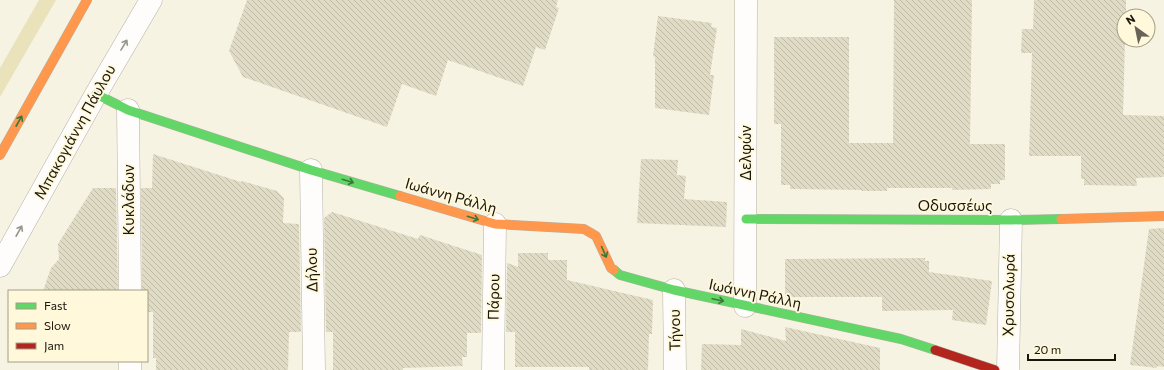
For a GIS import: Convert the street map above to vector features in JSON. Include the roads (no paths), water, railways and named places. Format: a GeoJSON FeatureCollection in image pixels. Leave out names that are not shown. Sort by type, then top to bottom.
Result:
{"type":"FeatureCollection","features":[{"type":"Feature","properties":{"kind":"main road"},"geometry":{"type":"LineString","coordinates":[[0,155],[87,0]]}},
{"type":"Feature","properties":{"kind":"main road","name":"Ιωάννη Ράλλη"},"geometry":{"type":"LineString","coordinates":[[96,94],[128,110],[311,170],[495,224],[584,229],[596,236],[611,268],[620,275],[674,290],[901,340],[995,370]]}},
{"type":"Feature","properties":{"kind":"main road","name":"Οδυσσέως"},"geometry":{"type":"LineString","coordinates":[[746,219],[1011,220],[1164,216]]}},
{"type":"Feature","properties":{"kind":"street","name":"Μπακογιάννη Πάυλου"},"geometry":{"type":"LineString","coordinates":[[0,266],[96,94],[151,0]]}},
{"type":"Feature","properties":{"kind":"street","name":"Δελφών"},"geometry":{"type":"LineString","coordinates":[[745,306],[746,0]]}},
{"type":"Feature","properties":{"kind":"street","name":"Κυκλάδων"},"geometry":{"type":"LineString","coordinates":[[128,110],[130,290]]}},
{"type":"Feature","properties":{"kind":"street","name":"Δήλου"},"geometry":{"type":"LineString","coordinates":[[311,170],[314,370]]}},
{"type":"Feature","properties":{"kind":"street","name":"Χρυσολωρά"},"geometry":{"type":"LineString","coordinates":[[1008,370],[1011,220]]}},
{"type":"Feature","properties":{"kind":"street","name":"Πάρου"},"geometry":{"type":"LineString","coordinates":[[493,370],[495,224]]}},
{"type":"Feature","properties":{"kind":"street","name":"Τήνου"},"geometry":{"type":"LineString","coordinates":[[674,290],[675,370]]}}]}
